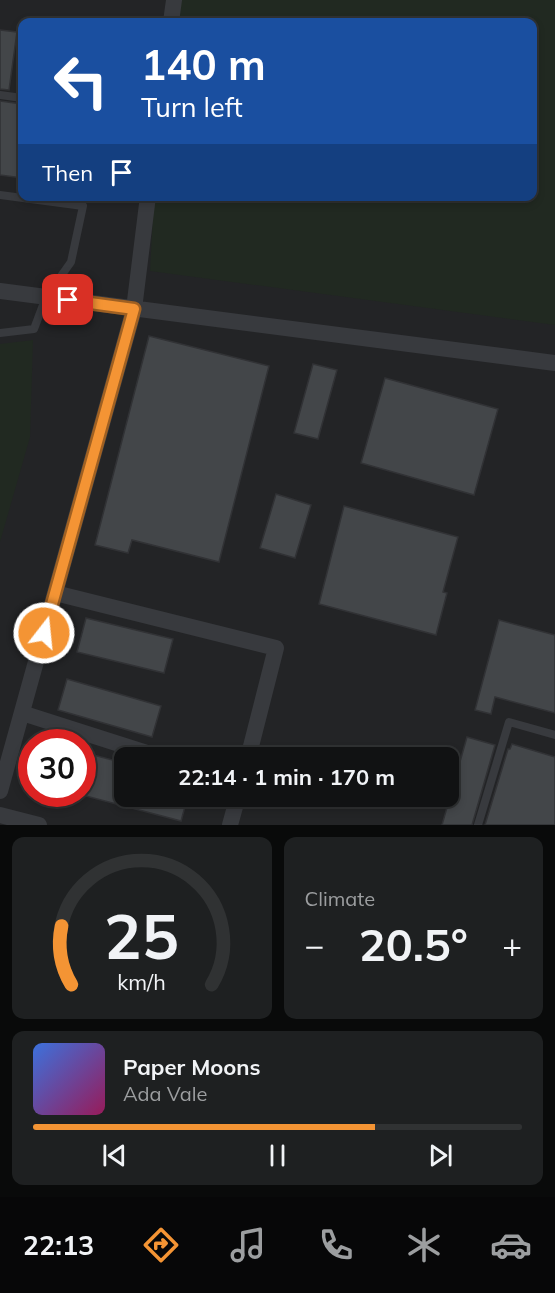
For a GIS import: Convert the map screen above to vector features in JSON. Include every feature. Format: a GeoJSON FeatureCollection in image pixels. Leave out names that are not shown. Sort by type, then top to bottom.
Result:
{"type":"FeatureCollection","features":[{"type":"Feature","properties":{"kind":"street"},"geometry":{"type":"LineString","coordinates":[[172,18],[174,0]]}},
{"type":"Feature","properties":{"kind":"street"},"geometry":{"type":"LineString","coordinates":[[0,791],[134,309],[147,201]]}},
{"type":"Feature","properties":{"kind":"street"},"geometry":{"type":"LineString","coordinates":[[0,291],[555,363]]}},
{"type":"Feature","properties":{"kind":"street"},"geometry":{"type":"LineString","coordinates":[[55,593],[276,648],[251,747]]}},
{"type":"Feature","properties":{"kind":"street"},"geometry":{"type":"LineString","coordinates":[[22,713],[129,747]]}},
{"type":"Feature","properties":{"kind":"street"},"geometry":{"type":"LineString","coordinates":[[230,825],[235,807]]}},
{"type":"Feature","properties":{"kind":"street"},"geometry":{"type":"LineString","coordinates":[[0,815],[39,825]]}},
{"type":"Feature","properties":{"kind":"lane"},"geometry":{"type":"LineString","coordinates":[[0,95],[18,97]]}},
{"type":"Feature","properties":{"kind":"lane"},"geometry":{"type":"LineString","coordinates":[[0,195],[18,197]]}},
{"type":"Feature","properties":{"kind":"lane"},"geometry":{"type":"LineString","coordinates":[[0,333],[34,329],[46,297],[71,262],[83,206],[45,201]]}},
{"type":"Feature","properties":{"kind":"lane"},"geometry":{"type":"LineString","coordinates":[[478,825],[509,722],[555,735]]}},
{"type":"Feature","properties":{"kind":"shaded area"},"geometry":{"type":"Polygon","coordinates":[[[0,0],[555,0],[555,825],[0,825],[0,0]]]}},
{"type":"Feature","properties":{"kind":"shaded area"},"geometry":{"type":"Polygon","coordinates":[[[166,0],[555,0],[555,325],[150,271],[154,201],[537,201],[537,18],[165,18],[166,0]]]}},
{"type":"Feature","properties":{"kind":"shaded area"},"geometry":{"type":"Polygon","coordinates":[[[33,340],[30,437],[0,542],[0,344],[33,340]]]}},
{"type":"Feature","properties":{"kind":"building"},"geometry":{"type":"Polygon","coordinates":[[[0,30],[17,32],[9,90],[0,89],[0,30]]]}},
{"type":"Feature","properties":{"kind":"building"},"geometry":{"type":"Polygon","coordinates":[[[0,101],[18,103],[18,177],[0,175],[0,101]]]}},
{"type":"Feature","properties":{"kind":"building"},"geometry":{"type":"Polygon","coordinates":[[[149,336],[269,366],[219,562],[132,540],[128,553],[95,545],[149,336]]]}},
{"type":"Feature","properties":{"kind":"building"},"geometry":{"type":"Polygon","coordinates":[[[313,364],[337,370],[318,439],[294,433],[313,364]]]}},
{"type":"Feature","properties":{"kind":"building"},"geometry":{"type":"Polygon","coordinates":[[[385,378],[498,409],[474,495],[361,463],[385,378]]]}},
{"type":"Feature","properties":{"kind":"building"},"geometry":{"type":"Polygon","coordinates":[[[276,494],[311,505],[295,558],[260,548],[276,494]]]}},
{"type":"Feature","properties":{"kind":"building"},"geometry":{"type":"Polygon","coordinates":[[[344,506],[458,537],[443,592],[447,593],[436,635],[319,604],[344,506]]]}},
{"type":"Feature","properties":{"kind":"building"},"geometry":{"type":"Polygon","coordinates":[[[86,618],[173,639],[164,673],[77,652],[86,618]]]}},
{"type":"Feature","properties":{"kind":"building"},"geometry":{"type":"Polygon","coordinates":[[[499,620],[555,635],[555,713],[495,697],[491,714],[475,710],[499,620]]]}},
{"type":"Feature","properties":{"kind":"building"},"geometry":{"type":"Polygon","coordinates":[[[67,679],[161,706],[152,737],[58,710],[67,679]]]}},
{"type":"Feature","properties":{"kind":"building"},"geometry":{"type":"Polygon","coordinates":[[[467,737],[495,745],[472,825],[442,825],[447,807],[459,807],[459,765],[467,737]]]}},
{"type":"Feature","properties":{"kind":"building"},"geometry":{"type":"Polygon","coordinates":[[[512,744],[555,757],[555,825],[485,825],[508,749],[512,744]]]}},
{"type":"Feature","properties":{"kind":"building"},"geometry":{"type":"Polygon","coordinates":[[[96,756],[114,760],[114,803],[96,799],[96,756]]]}},
{"type":"Feature","properties":{"kind":"building"},"geometry":{"type":"Polygon","coordinates":[[[128,807],[185,807],[181,821],[128,807]]]}},
{"type":"Feature","properties":{"kind":"route"},"geometry":{"type":"LineString","coordinates":[[44,633],[134,309],[68,300]]}}]}
